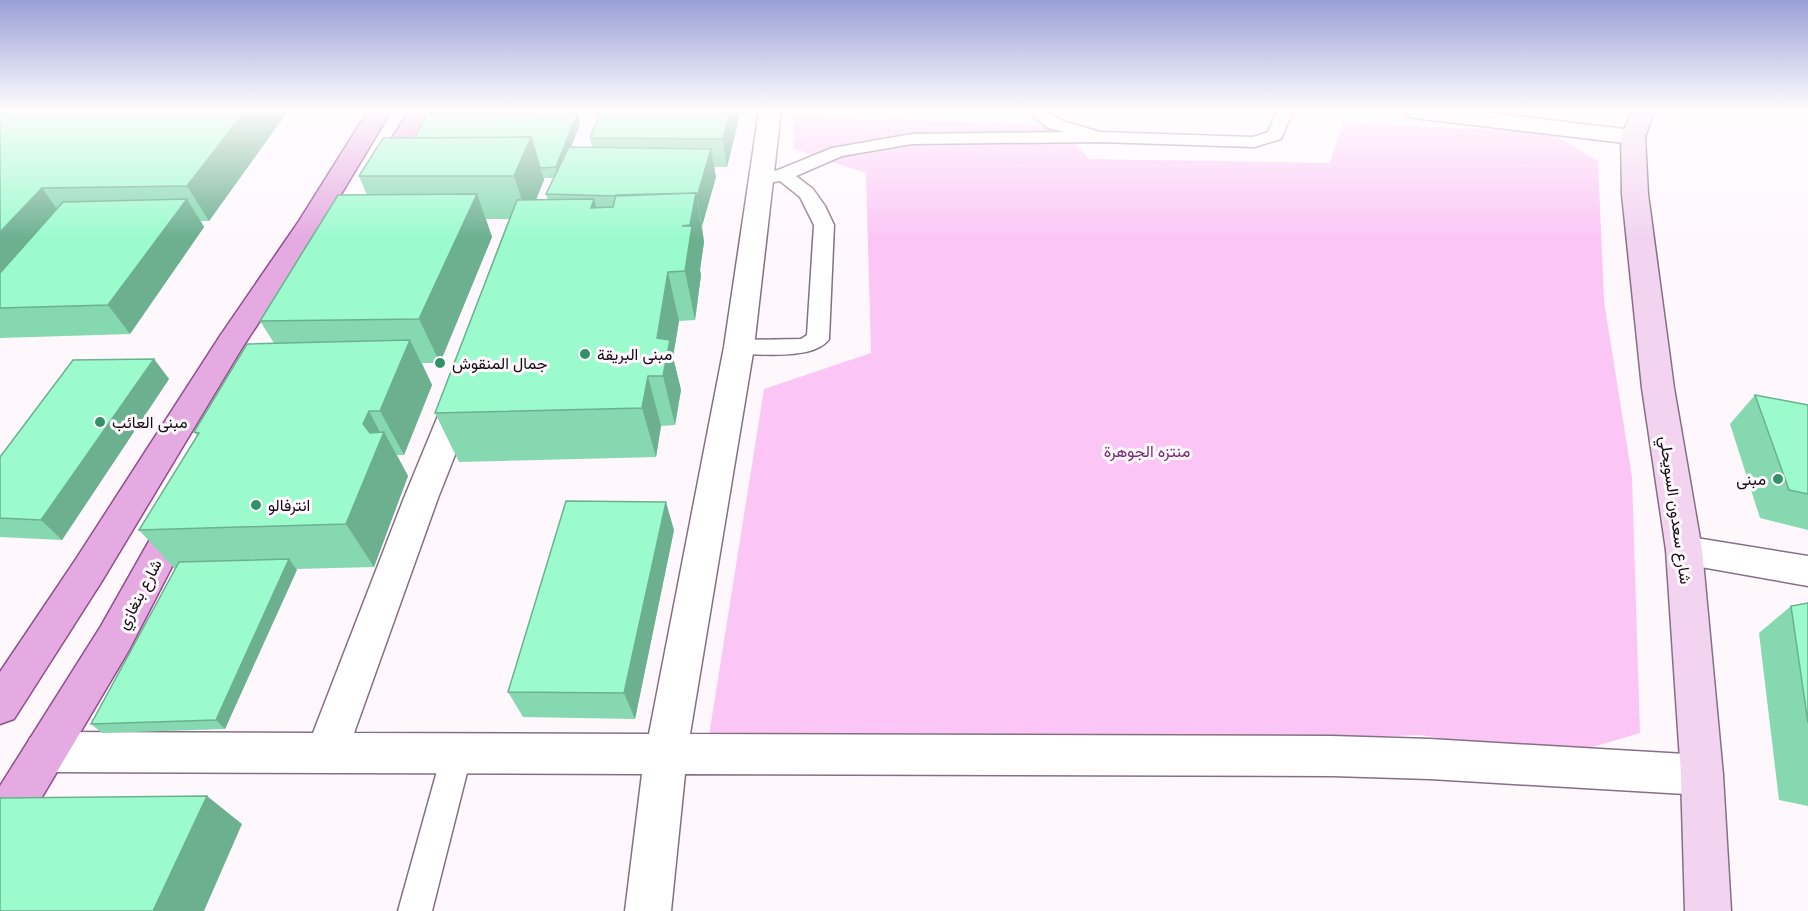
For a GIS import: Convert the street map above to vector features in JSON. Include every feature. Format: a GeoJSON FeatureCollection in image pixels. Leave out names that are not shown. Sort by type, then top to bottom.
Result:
{"type":"FeatureCollection","features":[{"type":"Feature","properties":{"kind":"main road"},"geometry":{"type":"LineString","coordinates":[[0,706],[89,570],[230,343],[312,221],[354,154]]}},
{"type":"Feature","properties":{"kind":"main road"},"geometry":{"type":"LineString","coordinates":[[365,200],[394,154]]}},
{"type":"Feature","properties":{"kind":"main road","name":"شارع سعدون السويحلي"},"geometry":{"type":"LineString","coordinates":[[1637,154],[1635,194],[1649,317],[1684,550],[1702,775],[1708,911]]}},
{"type":"Feature","properties":{"kind":"main road","name":"شارع بنغازي"},"geometry":{"type":"LineString","coordinates":[[0,826],[115,638],[198,484]]}},
{"type":"Feature","properties":{"kind":"street"},"geometry":{"type":"LineString","coordinates":[[648,911],[666,752],[772,177],[771,154]]}},
{"type":"Feature","properties":{"kind":"street"},"geometry":{"type":"LineString","coordinates":[[326,753],[421,498],[474,367]]}},
{"type":"Feature","properties":{"kind":"street"},"geometry":{"type":"LineString","coordinates":[[1684,550],[1808,572]]}},
{"type":"Feature","properties":{"kind":"street"},"geometry":{"type":"LineString","coordinates":[[45,752],[666,752],[1332,756],[1430,759],[1702,775]]}},
{"type":"Feature","properties":{"kind":"lane"},"geometry":{"type":"LineString","coordinates":[[772,177],[834,154]]}},
{"type":"Feature","properties":{"kind":"lane"},"geometry":{"type":"LineString","coordinates":[[739,347],[805,346],[818,339],[818,298],[824,225],[816,206],[807,193],[772,177]]}},
{"type":"Feature","properties":{"kind":"lane"},"geometry":{"type":"LineString","coordinates":[[416,911],[458,753]]}},
{"type":"Feature","properties":{"kind":"green space","name":"منتزه الجوهرة"},"geometry":{"type":"Polygon","coordinates":[[[808,154],[1084,154],[1089,159],[1330,163],[1333,154],[1585,154],[1598,161],[1604,301],[1632,477],[1640,733],[1559,757],[1421,735],[1202,743],[707,748],[764,389],[871,353],[866,173],[808,154]]]}},
{"type":"Feature","properties":{"kind":"building"},"geometry":{"type":"Polygon","coordinates":[[[0,154],[212,154],[187,186],[42,188],[0,232],[0,154]]]}},
{"type":"Feature","properties":{"kind":"building"},"geometry":{"type":"Polygon","coordinates":[[[373,154],[524,154],[514,176],[359,176],[373,154]]]}},
{"type":"Feature","properties":{"kind":"building"},"geometry":{"type":"Polygon","coordinates":[[[536,154],[561,154],[556,167],[540,168],[536,154]]]}},
{"type":"Feature","properties":{"kind":"building"},"geometry":{"type":"Polygon","coordinates":[[[566,154],[710,154],[697,197],[696,193],[616,196],[546,194],[566,154]]]}},
{"type":"Feature","properties":{"kind":"building","name":"مبنى البريقة"},"geometry":{"type":"Polygon","coordinates":[[[696,193],[690,225],[682,226],[692,226],[685,271],[668,272],[657,338],[670,340],[663,376],[648,376],[642,408],[435,413],[517,200],[594,199],[591,208],[613,207],[616,195],[696,193]]]}},
{"type":"Feature","properties":{"kind":"building"},"geometry":{"type":"Polygon","coordinates":[[[477,194],[419,319],[260,321],[338,195],[477,194]]]}},
{"type":"Feature","properties":{"kind":"building"},"geometry":{"type":"Polygon","coordinates":[[[187,199],[108,305],[0,308],[0,273],[63,202],[187,199]]]}},
{"type":"Feature","properties":{"kind":"building"},"geometry":{"type":"Polygon","coordinates":[[[410,340],[380,411],[369,411],[363,424],[370,433],[384,432],[346,524],[139,530],[199,433],[194,432],[247,344],[410,340]]]}},
{"type":"Feature","properties":{"kind":"building"},"geometry":{"type":"Polygon","coordinates":[[[154,359],[41,520],[0,518],[0,457],[73,360],[154,359]]]}},
{"type":"Feature","properties":{"kind":"building"},"geometry":{"type":"Polygon","coordinates":[[[1755,395],[1808,405],[1808,494],[1789,490],[1755,395]]]}},
{"type":"Feature","properties":{"kind":"building"},"geometry":{"type":"Polygon","coordinates":[[[566,501],[666,502],[624,693],[508,692],[566,501]]]}},
{"type":"Feature","properties":{"kind":"building"},"geometry":{"type":"Polygon","coordinates":[[[289,559],[216,720],[91,724],[179,562],[289,559]]]}},
{"type":"Feature","properties":{"kind":"building"},"geometry":{"type":"Polygon","coordinates":[[[1808,603],[1808,723],[1791,606],[1808,603]]]}},
{"type":"Feature","properties":{"kind":"building"},"geometry":{"type":"Polygon","coordinates":[[[207,796],[153,911],[0,911],[0,798],[207,796]]]}},
{"type":"Feature","properties":{"kind":"place","name":"مبنى البريقة"},"geometry":{"type":"Point","coordinates":[585,354]}},
{"type":"Feature","properties":{"kind":"place","name":"جمال المنقوش"},"geometry":{"type":"Point","coordinates":[440,363]}},
{"type":"Feature","properties":{"kind":"place","name":"مبنى العائب"},"geometry":{"type":"Point","coordinates":[100,422]}},
{"type":"Feature","properties":{"kind":"place","name":"مبنى"},"geometry":{"type":"Point","coordinates":[1778,479]}},
{"type":"Feature","properties":{"kind":"place","name":"انترفالو"},"geometry":{"type":"Point","coordinates":[256,505]}}]}
